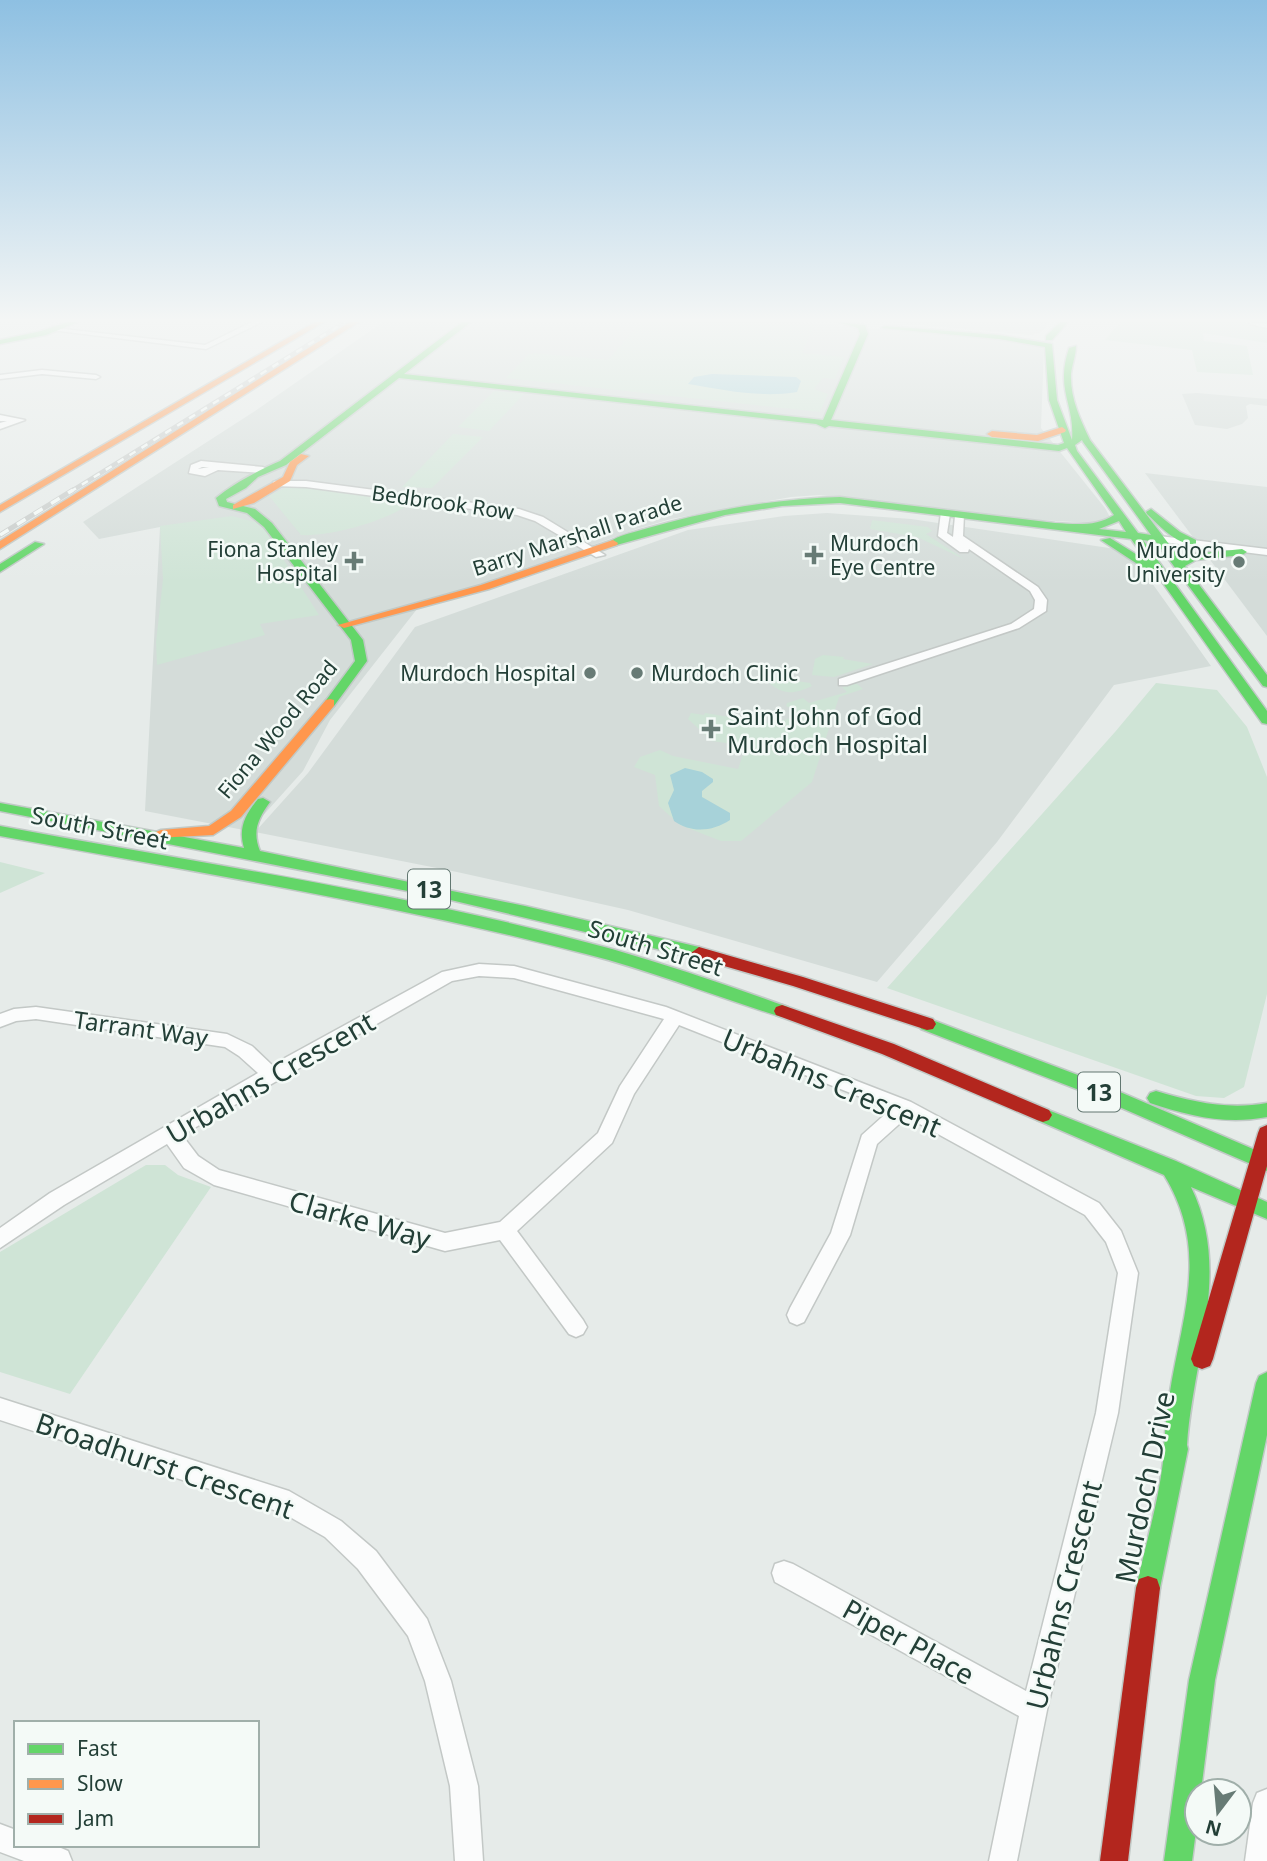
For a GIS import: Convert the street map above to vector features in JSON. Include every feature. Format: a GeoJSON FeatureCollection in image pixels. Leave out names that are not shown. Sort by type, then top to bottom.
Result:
{"type":"FeatureCollection","features":[{"type":"Feature","properties":{"kind":"main road"},"geometry":{"type":"LineString","coordinates":[[12,483],[71,456],[160,409]]}},
{"type":"Feature","properties":{"kind":"main road"},"geometry":{"type":"LineString","coordinates":[[0,509],[171,409]]}},
{"type":"Feature","properties":{"kind":"main road"},"geometry":{"type":"LineString","coordinates":[[0,546],[219,409]]}},
{"type":"Feature","properties":{"kind":"main road"},"geometry":{"type":"LineString","coordinates":[[125,486],[232,409]]}},
{"type":"Feature","properties":{"kind":"main road"},"geometry":{"type":"LineString","coordinates":[[358,409],[283,463],[265,470],[221,498],[223,504],[237,507],[254,502],[276,484],[288,479],[296,461],[363,409]]}},
{"type":"Feature","properties":{"kind":"main road"},"geometry":{"type":"LineString","coordinates":[[732,409],[987,437],[1059,448],[1070,437],[1068,409]]}},
{"type":"Feature","properties":{"kind":"main road"},"geometry":{"type":"LineString","coordinates":[[833,420],[837,409]]}},
{"type":"Feature","properties":{"kind":"main road"},"geometry":{"type":"LineString","coordinates":[[833,420],[838,409]]}},
{"type":"Feature","properties":{"kind":"main road"},"geometry":{"type":"LineString","coordinates":[[1058,409],[1086,470],[1267,720]]}},
{"type":"Feature","properties":{"kind":"main road"},"geometry":{"type":"LineString","coordinates":[[833,420],[965,430],[987,437],[1057,434],[1070,437],[1096,455],[1267,683]]}},
{"type":"Feature","properties":{"kind":"main road"},"geometry":{"type":"LineString","coordinates":[[1028,444],[1048,449],[1086,470]]}},
{"type":"Feature","properties":{"kind":"main road"},"geometry":{"type":"LineString","coordinates":[[265,470],[280,469],[289,473]]}},
{"type":"Feature","properties":{"kind":"main road"},"geometry":{"type":"LineString","coordinates":[[1125,494],[1163,520],[1176,534],[1192,542]]}},
{"type":"Feature","properties":{"kind":"main road","name":"Fiona Wood Road"},"geometry":{"type":"LineString","coordinates":[[148,835],[214,830],[236,814],[332,700],[361,661],[354,627],[261,496]]}},
{"type":"Feature","properties":{"kind":"main road"},"geometry":{"type":"LineString","coordinates":[[815,499],[811,502],[812,507],[831,511]]}},
{"type":"Feature","properties":{"kind":"main road","name":"Barry Marshall Parade"},"geometry":{"type":"LineString","coordinates":[[599,551],[687,520],[815,499],[1106,540],[1139,540]]}},
{"type":"Feature","properties":{"kind":"main road","name":"Fiona Wood Road"},"geometry":{"type":"LineString","coordinates":[[237,507],[264,519],[354,627],[372,641],[374,652],[367,675],[247,822],[245,839],[254,855]]}},
{"type":"Feature","properties":{"kind":"main road","name":"Barry Marshall Parade"},"geometry":{"type":"LineString","coordinates":[[354,627],[669,531],[762,515],[831,511],[952,518],[1050,526],[1161,543]]}},
{"type":"Feature","properties":{"kind":"main road"},"geometry":{"type":"LineString","coordinates":[[1050,526],[1105,525],[1116,521],[1121,515]]}},
{"type":"Feature","properties":{"kind":"main road"},"geometry":{"type":"LineString","coordinates":[[0,569],[50,537]]}},
{"type":"Feature","properties":{"kind":"main road"},"geometry":{"type":"LineString","coordinates":[[1106,540],[1127,551],[1166,579]]}},
{"type":"Feature","properties":{"kind":"main road"},"geometry":{"type":"LineString","coordinates":[[1178,565],[1194,557],[1242,552]]}},
{"type":"Feature","properties":{"kind":"main road","name":"South Street"},"geometry":{"type":"LineString","coordinates":[[0,807],[553,916],[784,978],[989,1046],[1263,1161]]}},
{"type":"Feature","properties":{"kind":"main road","name":"South Street"},"geometry":{"type":"LineString","coordinates":[[0,831],[474,922],[588,949],[720,989],[888,1049],[1267,1211]]}},
{"type":"Feature","properties":{"kind":"main road"},"geometry":{"type":"LineString","coordinates":[[0,842],[84,847]]}},
{"type":"Feature","properties":{"kind":"main road"},"geometry":{"type":"LineString","coordinates":[[917,1020],[1182,1107],[1245,1114],[1267,1110]]}},
{"type":"Feature","properties":{"kind":"main road","name":"Murdoch Drive"},"geometry":{"type":"LineString","coordinates":[[1114,1861],[1149,1578],[1190,1396],[1263,1161],[1267,1133]]}},
{"type":"Feature","properties":{"kind":"main road"},"geometry":{"type":"LineString","coordinates":[[1169,1167],[1184,1186],[1195,1215],[1201,1246],[1200,1281],[1180,1397],[1174,1460]]}},
{"type":"Feature","properties":{"kind":"main road"},"geometry":{"type":"LineString","coordinates":[[1178,1861],[1193,1735],[1211,1628],[1267,1383]]}},
{"type":"Feature","properties":{"kind":"street"},"geometry":{"type":"LineString","coordinates":[[0,418],[21,420],[0,426]]}},
{"type":"Feature","properties":{"kind":"street"},"geometry":{"type":"LineString","coordinates":[[249,481],[210,465],[265,470]]}},
{"type":"Feature","properties":{"kind":"street","name":"Bedbrook Row"},"geometry":{"type":"LineString","coordinates":[[289,473],[312,480],[531,509],[599,551]]}},
{"type":"Feature","properties":{"kind":"street","name":"Bedbrook Row"},"geometry":{"type":"LineString","coordinates":[[276,484],[297,483],[422,496]]}},
{"type":"Feature","properties":{"kind":"street"},"geometry":{"type":"LineString","coordinates":[[843,682],[1015,626],[1033,615],[1030,597],[1025,590],[943,537],[952,518]]}},
{"type":"Feature","properties":{"kind":"street"},"geometry":{"type":"LineString","coordinates":[[1161,543],[1192,542],[1267,552]]}},
{"type":"Feature","properties":{"kind":"street"},"geometry":{"type":"LineString","coordinates":[[1161,543],[1242,552],[1267,552]]}},
{"type":"Feature","properties":{"kind":"street","name":"Urbahns Crescent"},"geometry":{"type":"LineString","coordinates":[[0,1239],[57,1199],[270,1075],[448,976],[479,970],[514,972],[675,1017],[905,1107],[1092,1209],[1114,1237],[1128,1273],[1107,1413],[1034,1710],[1003,1861]]}},
{"type":"Feature","properties":{"kind":"street","name":"Tarrant Way"},"geometry":{"type":"LineString","coordinates":[[0,1021],[14,1015],[36,1013],[227,1041],[241,1046],[253,1055],[270,1075]]}},
{"type":"Feature","properties":{"kind":"street"},"geometry":{"type":"LineString","coordinates":[[576,1327],[505,1230],[606,1138],[626,1091],[675,1017]]}},
{"type":"Feature","properties":{"kind":"street"},"geometry":{"type":"LineString","coordinates":[[797,1315],[840,1235],[869,1140],[905,1107]]}},
{"type":"Feature","properties":{"kind":"street","name":"Clarke Way"},"geometry":{"type":"LineString","coordinates":[[170,1134],[191,1162],[215,1177],[445,1242],[505,1230]]}},
{"type":"Feature","properties":{"kind":"street","name":"Broadhurst Crescent"},"geometry":{"type":"LineString","coordinates":[[2,1414],[289,1503],[333,1529],[367,1560],[418,1628],[438,1681],[464,1786],[469,1861]]}},
{"type":"Feature","properties":{"kind":"street","name":"Piper Place"},"geometry":{"type":"LineString","coordinates":[[784,1573],[1034,1710]]}},
{"type":"Feature","properties":{"kind":"street"},"geometry":{"type":"LineString","coordinates":[[1259,1861],[1267,1803]]}},
{"type":"Feature","properties":{"kind":"street"},"geometry":{"type":"LineString","coordinates":[[22,1847],[58,1861]]}},
{"type":"Feature","properties":{"kind":"shaded area","name":"Fiona Stanley Hospital"},"geometry":{"type":"Polygon","coordinates":[[[258,409],[1042,409],[1041,428],[1111,519],[1106,523],[1092,523],[1021,519],[819,495],[791,497],[671,519],[421,604],[330,720],[303,771],[249,831],[145,811],[160,527],[99,539],[83,522],[258,409]]]}},
{"type":"Feature","properties":{"kind":"shaded area"},"geometry":{"type":"Polygon","coordinates":[[[1188,409],[1246,409],[1248,418],[1242,424],[1227,429],[1195,425],[1188,409]]]}},
{"type":"Feature","properties":{"kind":"shaded area","name":"Murdoch University"},"geometry":{"type":"Polygon","coordinates":[[[1145,473],[1267,487],[1267,636],[1145,473]]]}},
{"type":"Feature","properties":{"kind":"shaded area","name":"Saint John of God Murdoch Hospital"},"geometry":{"type":"Polygon","coordinates":[[[827,513],[911,519],[1116,549],[1137,562],[1211,666],[1114,685],[997,842],[877,982],[628,910],[457,872],[255,832],[308,773],[415,627],[688,530],[784,516],[827,513]]]}},
{"type":"Feature","properties":{"kind":"green space"},"geometry":{"type":"Polygon","coordinates":[[[476,409],[510,409],[489,431],[458,427],[476,409]]]}},
{"type":"Feature","properties":{"kind":"green space"},"geometry":{"type":"Polygon","coordinates":[[[791,409],[821,409],[820,412],[791,409]]]}},
{"type":"Feature","properties":{"kind":"green space"},"geometry":{"type":"Polygon","coordinates":[[[453,434],[483,437],[432,488],[402,487],[453,434]]]}},
{"type":"Feature","properties":{"kind":"green space"},"geometry":{"type":"Polygon","coordinates":[[[291,485],[413,501],[391,515],[360,526],[301,535],[269,496],[291,485]]]}},
{"type":"Feature","properties":{"kind":"green space"},"geometry":{"type":"Polygon","coordinates":[[[232,516],[255,522],[264,529],[319,615],[260,624],[265,635],[157,665],[156,642],[163,579],[160,526],[232,516]]]}},
{"type":"Feature","properties":{"kind":"green space"},"geometry":{"type":"Polygon","coordinates":[[[872,520],[928,527],[932,531],[926,534],[964,559],[917,537],[870,529],[872,520]]]}},
{"type":"Feature","properties":{"kind":"green space"},"geometry":{"type":"Polygon","coordinates":[[[823,655],[873,664],[834,677],[812,675],[815,659],[823,655]]]}},
{"type":"Feature","properties":{"kind":"green space"},"geometry":{"type":"Polygon","coordinates":[[[769,677],[810,683],[812,686],[787,692],[765,680],[769,677]]]}},
{"type":"Feature","properties":{"kind":"green space"},"geometry":{"type":"Polygon","coordinates":[[[856,683],[863,689],[839,697],[812,782],[741,841],[721,841],[680,825],[659,806],[655,775],[634,767],[640,757],[660,750],[673,756],[738,769],[746,746],[712,741],[688,719],[691,713],[779,725],[780,721],[795,717],[793,709],[786,706],[787,703],[803,698],[809,703],[847,692],[842,687],[856,683]]]}},
{"type":"Feature","properties":{"kind":"green space"},"geometry":{"type":"Polygon","coordinates":[[[1156,683],[1217,690],[1247,727],[1267,777],[1267,994],[1244,1087],[1224,1098],[1196,1096],[887,988],[1156,683]]]}},
{"type":"Feature","properties":{"kind":"green space"},"geometry":{"type":"Polygon","coordinates":[[[0,862],[45,873],[0,893],[0,862]]]}},
{"type":"Feature","properties":{"kind":"green space"},"geometry":{"type":"Polygon","coordinates":[[[146,1165],[165,1165],[178,1175],[211,1187],[70,1394],[0,1372],[0,1252],[146,1165]]]}},
{"type":"Feature","properties":{"kind":"water"},"geometry":{"type":"Polygon","coordinates":[[[685,768],[702,772],[713,779],[702,791],[702,797],[730,813],[730,820],[702,830],[687,828],[674,821],[668,803],[674,790],[670,775],[685,768]]]}},
{"type":"Feature","properties":{"kind":"railway"},"geometry":{"type":"LineString","coordinates":[[70,492],[205,409]]}},
{"type":"Feature","properties":{"kind":"railway"},"geometry":{"type":"LineString","coordinates":[[0,535],[73,490]]}},
{"type":"Feature","properties":{"kind":"traffic: fast"},"geometry":{"type":"LineString","coordinates":[[330,703],[361,661],[357,640],[268,525],[251,511],[223,504],[221,498],[243,486],[255,475],[283,463],[354,409]]}},
{"type":"Feature","properties":{"kind":"traffic: fast"},"geometry":{"type":"LineString","coordinates":[[701,409],[1059,448],[1077,441],[1077,423]]}},
{"type":"Feature","properties":{"kind":"traffic: fast"},"geometry":{"type":"LineString","coordinates":[[816,421],[825,425],[832,409]]}},
{"type":"Feature","properties":{"kind":"traffic: fast"},"geometry":{"type":"LineString","coordinates":[[1056,409],[1073,451],[1267,720]]}},
{"type":"Feature","properties":{"kind":"traffic: fast"},"geometry":{"type":"LineString","coordinates":[[1072,409],[1086,440],[1267,683]]}},
{"type":"Feature","properties":{"kind":"traffic: fast"},"geometry":{"type":"LineString","coordinates":[[613,543],[725,512],[782,503],[840,500],[1159,539]]}},
{"type":"Feature","properties":{"kind":"traffic: fast"},"geometry":{"type":"LineString","coordinates":[[1151,512],[1176,534],[1192,542]]}},
{"type":"Feature","properties":{"kind":"traffic: fast"},"geometry":{"type":"LineString","coordinates":[[1050,526],[1096,526],[1121,515]]}},
{"type":"Feature","properties":{"kind":"traffic: fast"},"geometry":{"type":"LineString","coordinates":[[1106,540],[1152,569]]}},
{"type":"Feature","properties":{"kind":"traffic: fast"},"geometry":{"type":"LineString","coordinates":[[0,569],[39,544]]}},
{"type":"Feature","properties":{"kind":"traffic: fast"},"geometry":{"type":"LineString","coordinates":[[1178,565],[1194,557],[1242,552]]}},
{"type":"Feature","properties":{"kind":"traffic: fast"},"geometry":{"type":"LineString","coordinates":[[254,854],[249,839],[249,826],[263,802]]}},
{"type":"Feature","properties":{"kind":"traffic: fast"},"geometry":{"type":"LineString","coordinates":[[0,807],[438,892],[699,953]]}},
{"type":"Feature","properties":{"kind":"traffic: fast"},"geometry":{"type":"LineString","coordinates":[[0,831],[367,899],[513,930],[635,962],[782,1011]]}},
{"type":"Feature","properties":{"kind":"traffic: fast"},"geometry":{"type":"LineString","coordinates":[[927,1024],[1093,1088],[1267,1163]]}},
{"type":"Feature","properties":{"kind":"traffic: fast"},"geometry":{"type":"LineString","coordinates":[[1156,1098],[1211,1112],[1239,1114],[1267,1110]]}},
{"type":"Feature","properties":{"kind":"traffic: fast"},"geometry":{"type":"LineString","coordinates":[[1043,1115],[1267,1211]]}},
{"type":"Feature","properties":{"kind":"traffic: fast"},"geometry":{"type":"LineString","coordinates":[[1169,1167],[1193,1213],[1201,1262],[1197,1305],[1180,1399],[1174,1460]]}},
{"type":"Feature","properties":{"kind":"traffic: fast"},"geometry":{"type":"LineString","coordinates":[[1178,1861],[1202,1680],[1267,1383]]}},
{"type":"Feature","properties":{"kind":"traffic: fast"},"geometry":{"type":"LineString","coordinates":[[1148,1588],[1177,1449]]}},
{"type":"Feature","properties":{"kind":"traffic: slow"},"geometry":{"type":"LineString","coordinates":[[0,509],[171,409]]}},
{"type":"Feature","properties":{"kind":"traffic: slow"},"geometry":{"type":"LineString","coordinates":[[0,546],[217,409]]}},
{"type":"Feature","properties":{"kind":"traffic: slow"},"geometry":{"type":"LineString","coordinates":[[992,434],[1038,438],[1062,430]]}},
{"type":"Feature","properties":{"kind":"traffic: slow"},"geometry":{"type":"LineString","coordinates":[[237,507],[287,479],[293,464],[304,456]]}},
{"type":"Feature","properties":{"kind":"traffic: slow"},"geometry":{"type":"LineString","coordinates":[[344,625],[485,587],[613,543]]}},
{"type":"Feature","properties":{"kind":"traffic: slow"},"geometry":{"type":"LineString","coordinates":[[161,835],[213,830],[236,814],[330,703]]}},
{"type":"Feature","properties":{"kind":"traffic: jam"},"geometry":{"type":"LineString","coordinates":[[699,953],[797,981],[927,1024]]}},
{"type":"Feature","properties":{"kind":"traffic: jam"},"geometry":{"type":"LineString","coordinates":[[782,1011],[888,1049],[1043,1115]]}},
{"type":"Feature","properties":{"kind":"traffic: jam"},"geometry":{"type":"LineString","coordinates":[[1202,1359],[1267,1133]]}},
{"type":"Feature","properties":{"kind":"traffic: jam"},"geometry":{"type":"LineString","coordinates":[[1114,1861],[1148,1588]]}},
{"type":"Feature","properties":{"kind":"place","name":"Murdoch Eye Centre"},"geometry":{"type":"Point","coordinates":[814,555]}},
{"type":"Feature","properties":{"kind":"place","name":"Fiona Stanley Hospital"},"geometry":{"type":"Point","coordinates":[354,561]}},
{"type":"Feature","properties":{"kind":"place","name":"Murdoch University"},"geometry":{"type":"Point","coordinates":[1239,562]}},
{"type":"Feature","properties":{"kind":"place","name":"Murdoch Hospital"},"geometry":{"type":"Point","coordinates":[590,673]}},
{"type":"Feature","properties":{"kind":"place","name":"Murdoch Clinic"},"geometry":{"type":"Point","coordinates":[637,673]}},
{"type":"Feature","properties":{"kind":"place","name":"Saint John of God Murdoch Hospital"},"geometry":{"type":"Point","coordinates":[711,729]}}]}
